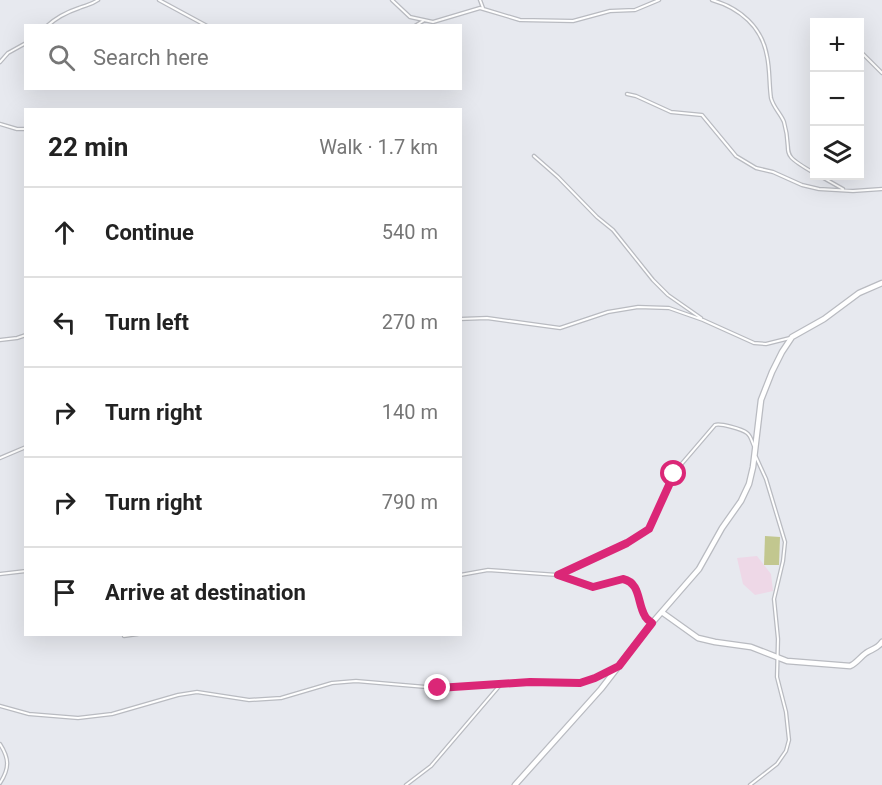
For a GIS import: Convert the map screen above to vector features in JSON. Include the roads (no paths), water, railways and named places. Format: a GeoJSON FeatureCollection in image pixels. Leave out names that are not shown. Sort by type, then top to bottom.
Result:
{"type":"FeatureCollection","features":[{"type":"Feature","properties":{"kind":"street"},"geometry":{"type":"LineString","coordinates":[[50,24],[63,15],[98,0]]}},
{"type":"Feature","properties":{"kind":"street"},"geometry":{"type":"LineString","coordinates":[[159,0],[203,24]]}},
{"type":"Feature","properties":{"kind":"street"},"geometry":{"type":"LineString","coordinates":[[392,0],[408,16],[423,21],[439,21],[483,8],[520,20],[573,21],[610,11],[640,9],[659,0]]}},
{"type":"Feature","properties":{"kind":"street"},"geometry":{"type":"LineString","coordinates":[[480,0],[483,8]]}},
{"type":"Feature","properties":{"kind":"street"},"geometry":{"type":"LineString","coordinates":[[712,0],[737,10],[761,37],[768,57],[772,99],[784,122],[789,156],[796,163],[810,170]]}},
{"type":"Feature","properties":{"kind":"street"},"geometry":{"type":"LineString","coordinates":[[418,24],[423,21]]}},
{"type":"Feature","properties":{"kind":"street"},"geometry":{"type":"LineString","coordinates":[[436,24],[439,21]]}},
{"type":"Feature","properties":{"kind":"street"},"geometry":{"type":"LineString","coordinates":[[0,62],[8,53],[24,44]]}},
{"type":"Feature","properties":{"kind":"street"},"geometry":{"type":"LineString","coordinates":[[864,55],[882,73]]}},
{"type":"Feature","properties":{"kind":"street"},"geometry":{"type":"LineString","coordinates":[[627,94],[671,112],[702,115],[736,156],[748,165],[773,172],[802,185],[846,190],[882,189]]}},
{"type":"Feature","properties":{"kind":"street"},"geometry":{"type":"LineString","coordinates":[[0,124],[24,129]]}},
{"type":"Feature","properties":{"kind":"street"},"geometry":{"type":"LineString","coordinates":[[534,156],[613,230],[668,296],[703,320]]}},
{"type":"Feature","properties":{"kind":"street"},"geometry":{"type":"LineString","coordinates":[[827,180],[846,190]]}},
{"type":"Feature","properties":{"kind":"street"},"geometry":{"type":"LineString","coordinates":[[462,319],[488,318],[561,328],[608,312],[638,307],[669,308],[703,320],[754,343],[766,344],[792,337],[824,319],[859,293],[882,283]]}},
{"type":"Feature","properties":{"kind":"street"},"geometry":{"type":"LineString","coordinates":[[0,339],[24,336]]}},
{"type":"Feature","properties":{"kind":"street"},"geometry":{"type":"LineString","coordinates":[[515,785],[601,689],[652,623],[699,569],[749,484],[764,393],[782,351],[792,337]]}},
{"type":"Feature","properties":{"kind":"street"},"geometry":{"type":"LineString","coordinates":[[558,575],[627,543],[649,529],[674,474],[714,425],[721,424],[746,432],[755,447]]}},
{"type":"Feature","properties":{"kind":"street"},"geometry":{"type":"LineString","coordinates":[[0,458],[24,448]]}},
{"type":"Feature","properties":{"kind":"street"},"geometry":{"type":"LineString","coordinates":[[750,785],[777,764],[786,752],[789,740],[786,711],[777,677],[778,639],[774,599],[785,542],[766,479],[755,454]]}},
{"type":"Feature","properties":{"kind":"street"},"geometry":{"type":"LineString","coordinates":[[462,575],[488,570],[558,575],[593,587],[627,579],[638,592],[644,616],[652,623]]}},
{"type":"Feature","properties":{"kind":"street"},"geometry":{"type":"LineString","coordinates":[[0,574],[24,572]]}},
{"type":"Feature","properties":{"kind":"street"},"geometry":{"type":"LineString","coordinates":[[663,613],[698,638],[752,647],[777,658],[821,665],[850,666],[857,663],[867,652],[876,649],[882,642]]}},
{"type":"Feature","properties":{"kind":"street"},"geometry":{"type":"LineString","coordinates":[[0,706],[38,715],[78,718],[112,714],[177,695],[197,692],[249,700],[281,698],[332,683],[356,681],[438,688],[530,682],[580,683],[619,666]]}},
{"type":"Feature","properties":{"kind":"street"},"geometry":{"type":"LineString","coordinates":[[406,785],[431,766],[501,684]]}},
{"type":"Feature","properties":{"kind":"street"},"geometry":{"type":"LineString","coordinates":[[0,744],[8,762],[0,783]]}}]}
